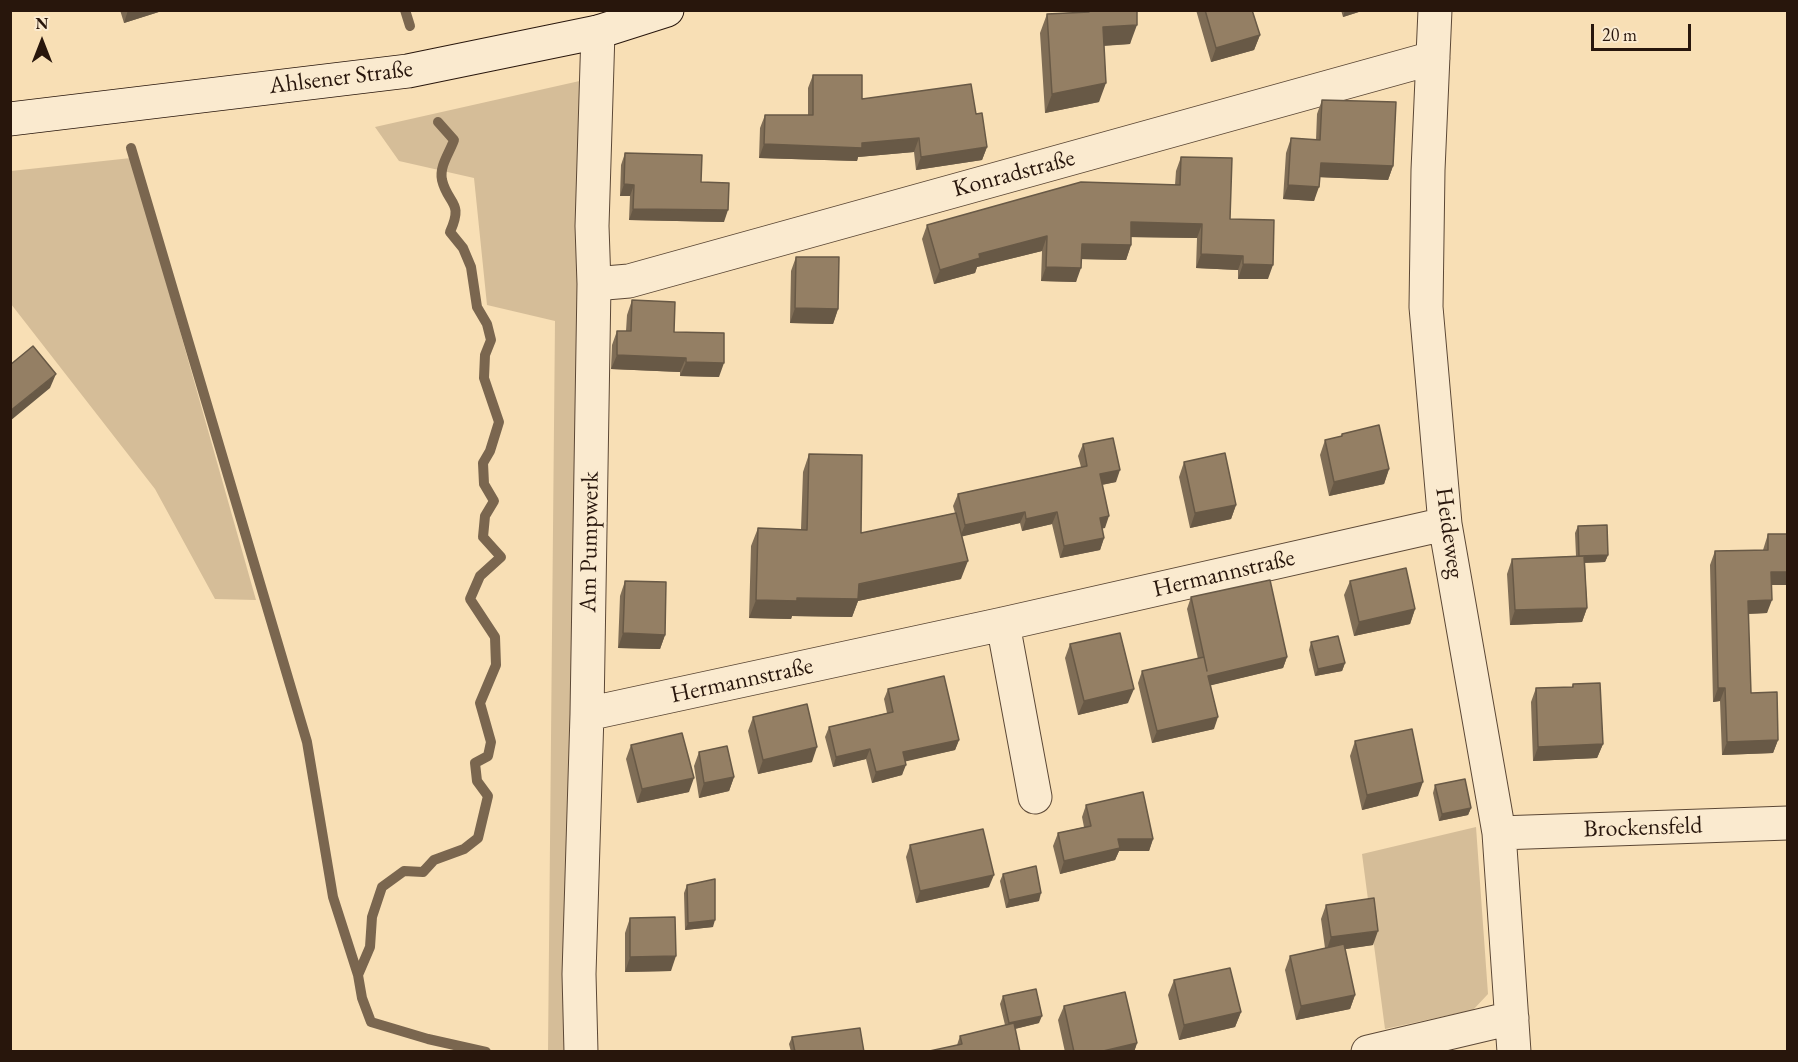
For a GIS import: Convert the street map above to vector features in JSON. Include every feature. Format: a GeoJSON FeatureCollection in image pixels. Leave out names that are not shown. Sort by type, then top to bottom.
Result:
{"type":"FeatureCollection","features":[{"type":"Feature","properties":{"kind":"street","name":"Ahlsener Straße"},"geometry":{"type":"LineString","coordinates":[[10,119],[408,71],[598,32],[667,10]]}},
{"type":"Feature","properties":{"kind":"street","name":"Heideweg"},"geometry":{"type":"LineString","coordinates":[[1435,10],[1428,170],[1426,308],[1445,524],[1498,833],[1514,1052]]}},
{"type":"Feature","properties":{"kind":"street","name":"Am Pumpwerk"},"geometry":{"type":"LineString","coordinates":[[581,1052],[579,974],[587,714],[594,284],[592,225],[598,32]]}},
{"type":"Feature","properties":{"kind":"street","name":"Konradstraße"},"geometry":{"type":"LineString","coordinates":[[594,284],[629,280],[1434,58]]}},
{"type":"Feature","properties":{"kind":"street","name":"Hermannstraße"},"geometry":{"type":"LineString","coordinates":[[587,714],[1003,624],[1445,524]]}},
{"type":"Feature","properties":{"kind":"street"},"geometry":{"type":"LineString","coordinates":[[1003,624],[1035,797]]}},
{"type":"Feature","properties":{"kind":"street","name":"Brockensfeld"},"geometry":{"type":"LineString","coordinates":[[1498,833],[1788,823]]}},
{"type":"Feature","properties":{"kind":"street"},"geometry":{"type":"LineString","coordinates":[[1368,1052],[1512,1018]]}},
{"type":"Feature","properties":{"kind":"shaded area"},"geometry":{"type":"Polygon","coordinates":[[[584,80],[573,1051],[548,1051],[555,321],[487,305],[474,178],[399,161],[375,127],[584,80]]]}},
{"type":"Feature","properties":{"kind":"shaded area"},"geometry":{"type":"Polygon","coordinates":[[[131,158],[256,600],[215,599],[155,489],[11,304],[11,171],[131,158]]]}},
{"type":"Feature","properties":{"kind":"shaded area"},"geometry":{"type":"Polygon","coordinates":[[[1476,827],[1488,994],[1473,1010],[1385,1029],[1362,854],[1476,827]]]}},
{"type":"Feature","properties":{"kind":"building"},"geometry":{"type":"Polygon","coordinates":[[[1089,10],[1137,10],[1137,25],[1103,27],[1106,83],[1052,94],[1047,14],[1089,12],[1089,10]]]}},
{"type":"Feature","properties":{"kind":"building"},"geometry":{"type":"Polygon","coordinates":[[[1205,10],[1252,10],[1260,35],[1216,48],[1205,10]]]}},
{"type":"Feature","properties":{"kind":"building"},"geometry":{"type":"Polygon","coordinates":[[[813,75],[862,75],[862,99],[971,84],[976,114],[982,113],[987,147],[921,157],[919,138],[862,143],[862,148],[764,144],[765,115],[813,115],[813,75]]]}},
{"type":"Feature","properties":{"kind":"building"},"geometry":{"type":"Polygon","coordinates":[[[1322,100],[1396,102],[1393,166],[1321,163],[1319,187],[1288,185],[1291,138],[1320,140],[1322,100]]]}},
{"type":"Feature","properties":{"kind":"building"},"geometry":{"type":"Polygon","coordinates":[[[625,153],[702,155],[701,182],[729,183],[728,210],[633,209],[634,185],[624,184],[625,153]]]}},
{"type":"Feature","properties":{"kind":"building"},"geometry":{"type":"Polygon","coordinates":[[[1181,157],[1232,158],[1230,219],[1274,220],[1273,265],[1243,264],[1243,256],[1201,254],[1202,224],[1131,222],[1131,245],[1082,244],[1081,268],[1046,267],[1047,236],[979,254],[980,258],[940,270],[927,225],[1081,182],[1180,185],[1181,157]]]}},
{"type":"Feature","properties":{"kind":"building"},"geometry":{"type":"Polygon","coordinates":[[[796,257],[839,257],[838,309],[795,308],[796,257]]]}},
{"type":"Feature","properties":{"kind":"building"},"geometry":{"type":"Polygon","coordinates":[[[632,300],[675,302],[674,332],[724,333],[724,363],[686,362],[686,358],[617,355],[617,331],[631,331],[632,300]]]}},
{"type":"Feature","properties":{"kind":"building"},"geometry":{"type":"Polygon","coordinates":[[[33,346],[56,374],[10,411],[10,365],[33,346]]]}},
{"type":"Feature","properties":{"kind":"building"},"geometry":{"type":"Polygon","coordinates":[[[1379,425],[1389,469],[1334,482],[1325,440],[1379,425]]]}},
{"type":"Feature","properties":{"kind":"building"},"geometry":{"type":"Polygon","coordinates":[[[1113,438],[1120,470],[1100,474],[1109,516],[1100,518],[1104,538],[1064,546],[1057,512],[1026,519],[1025,512],[965,525],[958,494],[1087,466],[1083,444],[1113,438]]]}},
{"type":"Feature","properties":{"kind":"building"},"geometry":{"type":"Polygon","coordinates":[[[1225,453],[1236,505],[1195,513],[1184,462],[1225,453]]]}},
{"type":"Feature","properties":{"kind":"building"},"geometry":{"type":"Polygon","coordinates":[[[809,454],[862,455],[861,533],[956,513],[968,561],[859,584],[858,599],[756,600],[758,528],[807,530],[809,454]]]}},
{"type":"Feature","properties":{"kind":"building"},"geometry":{"type":"Polygon","coordinates":[[[1607,525],[1608,555],[1579,556],[1578,526],[1607,525]]]}},
{"type":"Feature","properties":{"kind":"building"},"geometry":{"type":"Polygon","coordinates":[[[1768,534],[1788,534],[1788,572],[1771,572],[1772,600],[1748,601],[1751,693],[1777,692],[1778,740],[1727,742],[1725,688],[1718,688],[1715,551],[1768,550],[1768,534]]]}},
{"type":"Feature","properties":{"kind":"building"},"geometry":{"type":"Polygon","coordinates":[[[1584,556],[1587,608],[1515,610],[1512,559],[1584,556]]]}},
{"type":"Feature","properties":{"kind":"building"},"geometry":{"type":"Polygon","coordinates":[[[1406,568],[1415,609],[1359,622],[1350,581],[1406,568]]]}},
{"type":"Feature","properties":{"kind":"building"},"geometry":{"type":"Polygon","coordinates":[[[1270,580],[1287,657],[1208,676],[1218,717],[1157,731],[1142,671],[1204,657],[1191,597],[1270,580]]]}},
{"type":"Feature","properties":{"kind":"building"},"geometry":{"type":"Polygon","coordinates":[[[625,581],[666,582],[665,635],[623,633],[625,581]]]}},
{"type":"Feature","properties":{"kind":"building"},"geometry":{"type":"Polygon","coordinates":[[[1120,633],[1134,689],[1084,701],[1070,644],[1120,633]]]}},
{"type":"Feature","properties":{"kind":"building"},"geometry":{"type":"Polygon","coordinates":[[[1338,636],[1345,663],[1318,669],[1311,642],[1338,636]]]}},
{"type":"Feature","properties":{"kind":"building"},"geometry":{"type":"Polygon","coordinates":[[[944,676],[959,740],[903,752],[906,765],[876,772],[870,749],[836,757],[829,727],[893,712],[888,689],[944,676]]]}},
{"type":"Feature","properties":{"kind":"building"},"geometry":{"type":"Polygon","coordinates":[[[1600,683],[1603,744],[1538,747],[1536,688],[1573,687],[1573,684],[1600,683]]]}},
{"type":"Feature","properties":{"kind":"building"},"geometry":{"type":"Polygon","coordinates":[[[807,704],[817,747],[763,760],[753,717],[807,704]]]}},
{"type":"Feature","properties":{"kind":"building"},"geometry":{"type":"Polygon","coordinates":[[[1412,729],[1423,782],[1367,795],[1355,741],[1412,729]]]}},
{"type":"Feature","properties":{"kind":"building"},"geometry":{"type":"Polygon","coordinates":[[[682,733],[694,778],[642,789],[631,745],[682,733]]]}},
{"type":"Feature","properties":{"kind":"building"},"geometry":{"type":"Polygon","coordinates":[[[727,746],[734,777],[704,783],[699,752],[727,746]]]}},
{"type":"Feature","properties":{"kind":"building"},"geometry":{"type":"Polygon","coordinates":[[[1465,779],[1471,808],[1442,814],[1435,785],[1465,779]]]}},
{"type":"Feature","properties":{"kind":"building"},"geometry":{"type":"Polygon","coordinates":[[[1143,792],[1153,839],[1118,839],[1120,848],[1064,861],[1058,833],[1091,826],[1086,805],[1143,792]]]}},
{"type":"Feature","properties":{"kind":"building"},"geometry":{"type":"Polygon","coordinates":[[[983,829],[994,875],[920,891],[910,845],[983,829]]]}},
{"type":"Feature","properties":{"kind":"building"},"geometry":{"type":"Polygon","coordinates":[[[1036,866],[1041,893],[1009,900],[1003,874],[1036,866]]]}},
{"type":"Feature","properties":{"kind":"building"},"geometry":{"type":"Polygon","coordinates":[[[715,879],[715,920],[688,923],[687,885],[715,879]]]}},
{"type":"Feature","properties":{"kind":"building"},"geometry":{"type":"Polygon","coordinates":[[[1374,898],[1378,931],[1331,937],[1326,905],[1374,898]]]}},
{"type":"Feature","properties":{"kind":"building"},"geometry":{"type":"Polygon","coordinates":[[[675,917],[676,956],[630,957],[630,918],[675,917]]]}},
{"type":"Feature","properties":{"kind":"building"},"geometry":{"type":"Polygon","coordinates":[[[1344,944],[1355,995],[1301,1006],[1290,956],[1344,944]]]}},
{"type":"Feature","properties":{"kind":"building"},"geometry":{"type":"Polygon","coordinates":[[[1230,968],[1241,1012],[1184,1025],[1174,980],[1230,968]]]}},
{"type":"Feature","properties":{"kind":"building"},"geometry":{"type":"Polygon","coordinates":[[[1036,989],[1042,1016],[1009,1023],[1003,996],[1036,989]]]}},
{"type":"Feature","properties":{"kind":"building"},"geometry":{"type":"Polygon","coordinates":[[[1125,992],[1137,1043],[1099,1052],[1074,1052],[1064,1006],[1125,992]]]}},
{"type":"Feature","properties":{"kind":"building"},"geometry":{"type":"Polygon","coordinates":[[[1014,1023],[1020,1052],[925,1052],[962,1044],[960,1036],[1014,1023]]]}},
{"type":"Feature","properties":{"kind":"building"},"geometry":{"type":"Polygon","coordinates":[[[860,1028],[864,1052],[795,1052],[792,1037],[860,1028]]]}},
{"type":"Feature","properties":{"kind":"waterway"},"geometry":{"type":"LineString","coordinates":[[405,10],[410,26]]}},
{"type":"Feature","properties":{"kind":"waterway"},"geometry":{"type":"LineString","coordinates":[[438,122],[454,140],[443,164],[441,175],[455,209],[450,232],[463,248],[471,267],[477,307],[487,324],[491,340],[485,355],[484,378],[499,422],[490,451],[483,463],[484,484],[494,501],[485,516],[483,537],[501,557],[480,576],[470,599],[495,637],[496,665],[480,703],[491,742],[488,756],[475,763],[477,781],[488,796],[478,838],[464,849],[434,860],[423,872],[404,871],[382,887],[372,917],[370,947],[358,975],[362,998],[371,1022],[428,1039],[486,1052]]}},
{"type":"Feature","properties":{"kind":"waterway"},"geometry":{"type":"LineString","coordinates":[[131,148],[307,742],[333,897],[358,975]]}}]}
